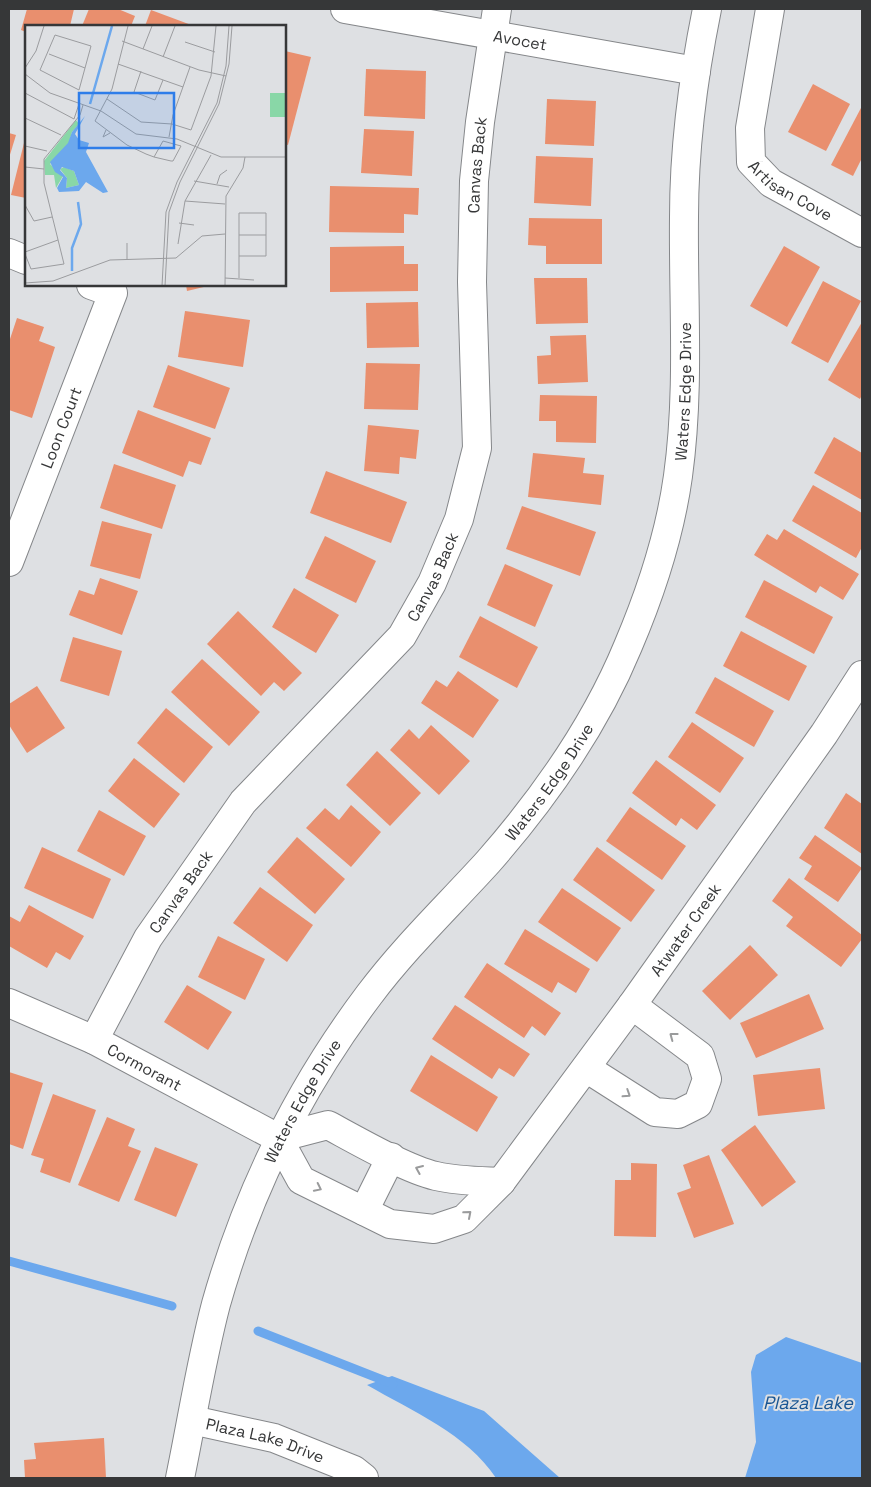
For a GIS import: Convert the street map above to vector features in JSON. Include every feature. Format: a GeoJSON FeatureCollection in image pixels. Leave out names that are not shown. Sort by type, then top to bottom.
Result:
{"type":"FeatureCollection","features":[{"type":"Feature","properties":{"kind":"street","name":"Avocet"},"geometry":{"type":"LineString","coordinates":[[345,9],[696,70]]}},
{"type":"Feature","properties":{"kind":"street","name":"Canvas Back"},"geometry":{"type":"LineString","coordinates":[[94,1040],[148,938],[243,802],[402,636],[432,583],[460,519],[477,448],[472,282],[474,181],[492,35],[497,9]]}},
{"type":"Feature","properties":{"kind":"street","name":"Waters Edge Drive"},"geometry":{"type":"LineString","coordinates":[[180,1478],[212,1319],[223,1280],[242,1222],[278,1138],[319,1067],[375,988],[414,940],[496,852],[561,770],[606,694],[637,624],[662,548],[676,484],[681,448],[686,359],[684,196],[687,145],[696,70],[707,9]]}},
{"type":"Feature","properties":{"kind":"street","name":"Artisan Cove"},"geometry":{"type":"LineString","coordinates":[[770,9],[750,128],[751,162],[771,183],[862,233]]}},
{"type":"Feature","properties":{"kind":"street"},"geometry":{"type":"LineString","coordinates":[[9,253],[25,260]]}},
{"type":"Feature","properties":{"kind":"street","name":"Loon Court"},"geometry":{"type":"LineString","coordinates":[[9,562],[102,289]]}},
{"type":"Feature","properties":{"kind":"street","name":"Atwater Creek"},"geometry":{"type":"LineString","coordinates":[[278,1138],[301,1180],[390,1224],[434,1229],[464,1219],[501,1182],[586,1068],[824,734],[862,674]]}},
{"type":"Feature","properties":{"kind":"street","name":"Cormorant"},"geometry":{"type":"LineString","coordinates":[[9,1003],[94,1040],[278,1138]]}},
{"type":"Feature","properties":{"kind":"street"},"geometry":{"type":"LineString","coordinates":[[586,1068],[655,1112],[678,1114],[698,1104],[707,1080],[700,1056],[632,1005]]}},
{"type":"Feature","properties":{"kind":"street"},"geometry":{"type":"LineString","coordinates":[[278,1138],[328,1125],[391,1157],[434,1176],[501,1182]]}},
{"type":"Feature","properties":{"kind":"street"},"geometry":{"type":"LineString","coordinates":[[364,1211],[391,1157]]}},
{"type":"Feature","properties":{"kind":"street","name":"Plaza Lake Drive"},"geometry":{"type":"LineString","coordinates":[[192,1420],[274,1438],[322,1468],[354,1470],[364,1478]]}},
{"type":"Feature","properties":{"kind":"water","name":"Plaza Lake"},"geometry":{"type":"Polygon","coordinates":[[[786,1337],[862,1363],[862,1478],[745,1478],[756,1442],[751,1372],[756,1355],[786,1337]]]}},
{"type":"Feature","properties":{"kind":"water"},"geometry":{"type":"Polygon","coordinates":[[[392,1376],[484,1411],[560,1478],[496,1478],[484,1462],[454,1436],[420,1414],[367,1385],[392,1376]]]}},
{"type":"Feature","properties":{"kind":"building"},"geometry":{"type":"Polygon","coordinates":[[[27,9],[74,9],[70,25],[25,25],[25,32],[21,30],[27,9]]]}},
{"type":"Feature","properties":{"kind":"building"},"geometry":{"type":"Polygon","coordinates":[[[89,9],[118,9],[135,16],[131,25],[82,25],[89,9]]]}},
{"type":"Feature","properties":{"kind":"building"},"geometry":{"type":"Polygon","coordinates":[[[151,10],[191,25],[145,25],[151,10]]]}},
{"type":"Feature","properties":{"kind":"building"},"geometry":{"type":"Polygon","coordinates":[[[286,51],[311,57],[288,145],[286,144],[286,51]]]}},
{"type":"Feature","properties":{"kind":"building"},"geometry":{"type":"Polygon","coordinates":[[[366,69],[426,71],[425,119],[364,116],[366,69]]]}},
{"type":"Feature","properties":{"kind":"building"},"geometry":{"type":"Polygon","coordinates":[[[813,84],[850,104],[826,151],[788,132],[813,84]]]}},
{"type":"Feature","properties":{"kind":"building"},"geometry":{"type":"Polygon","coordinates":[[[547,99],[596,101],[594,146],[545,144],[547,99]]]}},
{"type":"Feature","properties":{"kind":"building"},"geometry":{"type":"Polygon","coordinates":[[[862,106],[862,158],[853,176],[831,165],[862,106]]]}},
{"type":"Feature","properties":{"kind":"building"},"geometry":{"type":"Polygon","coordinates":[[[364,129],[414,131],[412,176],[361,173],[364,129]]]}},
{"type":"Feature","properties":{"kind":"building"},"geometry":{"type":"Polygon","coordinates":[[[9,133],[16,135],[9,158],[9,133]]]}},
{"type":"Feature","properties":{"kind":"building"},"geometry":{"type":"Polygon","coordinates":[[[25,139],[25,198],[11,195],[25,139]]]}},
{"type":"Feature","properties":{"kind":"building"},"geometry":{"type":"Polygon","coordinates":[[[536,156],[593,158],[591,206],[534,203],[536,156]]]}},
{"type":"Feature","properties":{"kind":"building"},"geometry":{"type":"Polygon","coordinates":[[[330,186],[419,188],[418,215],[404,214],[404,233],[329,232],[330,186]]]}},
{"type":"Feature","properties":{"kind":"building"},"geometry":{"type":"Polygon","coordinates":[[[529,218],[602,219],[602,264],[546,264],[546,246],[528,245],[529,218]]]}},
{"type":"Feature","properties":{"kind":"building"},"geometry":{"type":"Polygon","coordinates":[[[404,246],[404,264],[418,264],[418,291],[330,292],[330,247],[404,246]]]}},
{"type":"Feature","properties":{"kind":"building"},"geometry":{"type":"Polygon","coordinates":[[[784,246],[820,267],[787,327],[750,306],[784,246]]]}},
{"type":"Feature","properties":{"kind":"building"},"geometry":{"type":"Polygon","coordinates":[[[534,278],[587,278],[588,323],[536,324],[534,278]]]}},
{"type":"Feature","properties":{"kind":"building"},"geometry":{"type":"Polygon","coordinates":[[[823,281],[861,301],[828,363],[791,343],[823,281]]]}},
{"type":"Feature","properties":{"kind":"building"},"geometry":{"type":"Polygon","coordinates":[[[186,286],[208,286],[187,291],[186,286]]]}},
{"type":"Feature","properties":{"kind":"building"},"geometry":{"type":"Polygon","coordinates":[[[418,302],[419,347],[367,348],[366,303],[418,302]]]}},
{"type":"Feature","properties":{"kind":"building"},"geometry":{"type":"Polygon","coordinates":[[[185,311],[250,320],[243,367],[178,357],[185,311]]]}},
{"type":"Feature","properties":{"kind":"building"},"geometry":{"type":"Polygon","coordinates":[[[17,318],[44,327],[39,341],[55,347],[32,418],[9,410],[9,342],[17,318]]]}},
{"type":"Feature","properties":{"kind":"building"},"geometry":{"type":"Polygon","coordinates":[[[862,322],[862,395],[860,399],[828,380],[862,322]]]}},
{"type":"Feature","properties":{"kind":"building"},"geometry":{"type":"Polygon","coordinates":[[[586,335],[588,382],[538,384],[537,356],[551,355],[550,336],[586,335]]]}},
{"type":"Feature","properties":{"kind":"building"},"geometry":{"type":"Polygon","coordinates":[[[366,363],[420,364],[418,410],[364,409],[366,363]]]}},
{"type":"Feature","properties":{"kind":"building"},"geometry":{"type":"Polygon","coordinates":[[[168,365],[230,388],[215,429],[153,407],[168,365]]]}},
{"type":"Feature","properties":{"kind":"building"},"geometry":{"type":"Polygon","coordinates":[[[540,395],[597,396],[596,443],[556,442],[556,421],[539,421],[540,395]]]}},
{"type":"Feature","properties":{"kind":"building"},"geometry":{"type":"Polygon","coordinates":[[[138,410],[211,438],[201,465],[189,461],[183,477],[122,453],[138,410]]]}},
{"type":"Feature","properties":{"kind":"building"},"geometry":{"type":"Polygon","coordinates":[[[368,425],[419,430],[416,459],[400,457],[399,474],[364,471],[368,425]]]}},
{"type":"Feature","properties":{"kind":"building"},"geometry":{"type":"Polygon","coordinates":[[[834,437],[862,453],[862,500],[814,473],[834,437]]]}},
{"type":"Feature","properties":{"kind":"building"},"geometry":{"type":"Polygon","coordinates":[[[533,453],[585,458],[583,473],[604,475],[601,505],[528,497],[533,453]]]}},
{"type":"Feature","properties":{"kind":"building"},"geometry":{"type":"Polygon","coordinates":[[[114,464],[176,485],[162,529],[100,508],[114,464]]]}},
{"type":"Feature","properties":{"kind":"building"},"geometry":{"type":"Polygon","coordinates":[[[326,471],[407,502],[391,543],[310,513],[326,471]]]}},
{"type":"Feature","properties":{"kind":"building"},"geometry":{"type":"Polygon","coordinates":[[[813,485],[862,513],[862,547],[856,558],[792,521],[813,485]]]}},
{"type":"Feature","properties":{"kind":"building"},"geometry":{"type":"Polygon","coordinates":[[[522,506],[596,532],[580,576],[506,549],[522,506]]]}},
{"type":"Feature","properties":{"kind":"building"},"geometry":{"type":"Polygon","coordinates":[[[102,521],[152,534],[140,579],[90,566],[102,521]]]}},
{"type":"Feature","properties":{"kind":"building"},"geometry":{"type":"Polygon","coordinates":[[[784,529],[859,574],[843,600],[820,586],[816,593],[754,555],[767,534],[777,540],[784,529]]]}},
{"type":"Feature","properties":{"kind":"building"},"geometry":{"type":"Polygon","coordinates":[[[325,536],[376,561],[356,603],[305,578],[325,536]]]}},
{"type":"Feature","properties":{"kind":"building"},"geometry":{"type":"Polygon","coordinates":[[[505,564],[553,585],[535,627],[487,605],[505,564]]]}},
{"type":"Feature","properties":{"kind":"building"},"geometry":{"type":"Polygon","coordinates":[[[100,578],[138,591],[122,635],[69,615],[79,590],[94,595],[100,578]]]}},
{"type":"Feature","properties":{"kind":"building"},"geometry":{"type":"Polygon","coordinates":[[[764,580],[833,617],[814,654],[745,617],[764,580]]]}},
{"type":"Feature","properties":{"kind":"building"},"geometry":{"type":"Polygon","coordinates":[[[294,588],[339,615],[316,653],[272,627],[294,588]]]}},
{"type":"Feature","properties":{"kind":"building"},"geometry":{"type":"Polygon","coordinates":[[[238,611],[302,673],[284,691],[274,682],[261,696],[207,644],[238,611]]]}},
{"type":"Feature","properties":{"kind":"building"},"geometry":{"type":"Polygon","coordinates":[[[480,616],[538,647],[517,688],[459,657],[480,616]]]}},
{"type":"Feature","properties":{"kind":"building"},"geometry":{"type":"Polygon","coordinates":[[[741,631],[807,666],[789,701],[723,666],[741,631]]]}},
{"type":"Feature","properties":{"kind":"building"},"geometry":{"type":"Polygon","coordinates":[[[73,637],[122,651],[109,696],[60,681],[73,637]]]}},
{"type":"Feature","properties":{"kind":"building"},"geometry":{"type":"Polygon","coordinates":[[[202,659],[260,712],[229,746],[171,692],[202,659]]]}},
{"type":"Feature","properties":{"kind":"building"},"geometry":{"type":"Polygon","coordinates":[[[458,671],[499,700],[473,738],[421,703],[436,680],[447,687],[458,671]]]}},
{"type":"Feature","properties":{"kind":"building"},"geometry":{"type":"Polygon","coordinates":[[[715,677],[774,711],[754,747],[695,713],[715,677]]]}},
{"type":"Feature","properties":{"kind":"building"},"geometry":{"type":"Polygon","coordinates":[[[37,686],[65,728],[27,753],[9,725],[9,704],[37,686]]]}},
{"type":"Feature","properties":{"kind":"building"},"geometry":{"type":"Polygon","coordinates":[[[166,708],[213,747],[184,783],[137,743],[166,708]]]}},
{"type":"Feature","properties":{"kind":"building"},"geometry":{"type":"Polygon","coordinates":[[[692,722],[744,758],[720,793],[668,757],[692,722]]]}},
{"type":"Feature","properties":{"kind":"building"},"geometry":{"type":"Polygon","coordinates":[[[431,725],[470,761],[439,795],[390,750],[409,729],[419,739],[431,725]]]}},
{"type":"Feature","properties":{"kind":"building"},"geometry":{"type":"Polygon","coordinates":[[[377,751],[421,793],[390,826],[346,785],[377,751]]]}},
{"type":"Feature","properties":{"kind":"building"},"geometry":{"type":"Polygon","coordinates":[[[134,758],[180,794],[154,828],[108,791],[134,758]]]}},
{"type":"Feature","properties":{"kind":"building"},"geometry":{"type":"Polygon","coordinates":[[[656,760],[716,805],[697,830],[681,818],[676,826],[632,793],[656,760]]]}},
{"type":"Feature","properties":{"kind":"building"},"geometry":{"type":"Polygon","coordinates":[[[846,793],[862,804],[862,854],[824,828],[846,793]]]}},
{"type":"Feature","properties":{"kind":"building"},"geometry":{"type":"Polygon","coordinates":[[[351,805],[381,832],[351,867],[306,828],[325,808],[339,820],[351,805]]]}},
{"type":"Feature","properties":{"kind":"building"},"geometry":{"type":"Polygon","coordinates":[[[630,807],[686,846],[662,880],[606,841],[630,807]]]}},
{"type":"Feature","properties":{"kind":"building"},"geometry":{"type":"Polygon","coordinates":[[[99,810],[146,836],[124,876],[77,851],[99,810]]]}},
{"type":"Feature","properties":{"kind":"building"},"geometry":{"type":"Polygon","coordinates":[[[815,835],[862,868],[838,902],[804,879],[812,866],[799,858],[815,835]]]}},
{"type":"Feature","properties":{"kind":"building"},"geometry":{"type":"Polygon","coordinates":[[[297,837],[345,879],[315,914],[267,872],[297,837]]]}},
{"type":"Feature","properties":{"kind":"building"},"geometry":{"type":"Polygon","coordinates":[[[42,847],[111,879],[93,919],[24,888],[42,847]]]}},
{"type":"Feature","properties":{"kind":"building"},"geometry":{"type":"Polygon","coordinates":[[[597,847],[655,890],[631,922],[573,880],[597,847]]]}},
{"type":"Feature","properties":{"kind":"building"},"geometry":{"type":"Polygon","coordinates":[[[789,878],[862,935],[862,939],[841,967],[786,926],[793,917],[772,901],[789,878]]]}},
{"type":"Feature","properties":{"kind":"building"},"geometry":{"type":"Polygon","coordinates":[[[260,887],[313,925],[287,962],[233,923],[260,887]]]}},
{"type":"Feature","properties":{"kind":"building"},"geometry":{"type":"Polygon","coordinates":[[[562,888],[621,928],[597,962],[538,922],[562,888]]]}},
{"type":"Feature","properties":{"kind":"building"},"geometry":{"type":"Polygon","coordinates":[[[29,905],[84,936],[70,960],[56,952],[47,968],[9,946],[9,916],[20,922],[29,905]]]}},
{"type":"Feature","properties":{"kind":"building"},"geometry":{"type":"Polygon","coordinates":[[[525,929],[590,969],[576,993],[558,982],[552,993],[504,964],[525,929]]]}},
{"type":"Feature","properties":{"kind":"building"},"geometry":{"type":"Polygon","coordinates":[[[218,936],[265,959],[245,1000],[198,977],[218,936]]]}},
{"type":"Feature","properties":{"kind":"building"},"geometry":{"type":"Polygon","coordinates":[[[750,945],[778,975],[730,1020],[702,991],[750,945]]]}},
{"type":"Feature","properties":{"kind":"building"},"geometry":{"type":"Polygon","coordinates":[[[487,963],[561,1013],[545,1036],[532,1026],[524,1038],[464,997],[487,963]]]}},
{"type":"Feature","properties":{"kind":"building"},"geometry":{"type":"Polygon","coordinates":[[[187,985],[232,1012],[208,1050],[164,1022],[187,985]]]}},
{"type":"Feature","properties":{"kind":"building"},"geometry":{"type":"Polygon","coordinates":[[[809,994],[824,1029],[756,1058],[740,1023],[809,994]]]}},
{"type":"Feature","properties":{"kind":"building"},"geometry":{"type":"Polygon","coordinates":[[[455,1005],[530,1054],[514,1077],[499,1068],[492,1079],[432,1039],[455,1005]]]}},
{"type":"Feature","properties":{"kind":"building"},"geometry":{"type":"Polygon","coordinates":[[[431,1055],[498,1097],[477,1132],[410,1091],[431,1055]]]}},
{"type":"Feature","properties":{"kind":"building"},"geometry":{"type":"Polygon","coordinates":[[[820,1068],[825,1109],[758,1116],[753,1075],[820,1068]]]}},
{"type":"Feature","properties":{"kind":"building"},"geometry":{"type":"Polygon","coordinates":[[[9,1072],[43,1083],[23,1149],[9,1144],[9,1072]]]}},
{"type":"Feature","properties":{"kind":"building"},"geometry":{"type":"Polygon","coordinates":[[[53,1094],[96,1110],[70,1183],[40,1172],[44,1159],[31,1155],[53,1094]]]}},
{"type":"Feature","properties":{"kind":"building"},"geometry":{"type":"Polygon","coordinates":[[[107,1117],[135,1129],[128,1146],[141,1151],[119,1202],[78,1185],[107,1117]]]}},
{"type":"Feature","properties":{"kind":"building"},"geometry":{"type":"Polygon","coordinates":[[[755,1125],[796,1182],[762,1207],[721,1150],[755,1125]]]}},
{"type":"Feature","properties":{"kind":"building"},"geometry":{"type":"Polygon","coordinates":[[[155,1147],[198,1164],[176,1217],[134,1200],[155,1147]]]}},
{"type":"Feature","properties":{"kind":"building"},"geometry":{"type":"Polygon","coordinates":[[[709,1155],[734,1224],[694,1238],[677,1193],[691,1188],[683,1165],[709,1155]]]}},
{"type":"Feature","properties":{"kind":"building"},"geometry":{"type":"Polygon","coordinates":[[[631,1163],[657,1164],[656,1237],[614,1236],[615,1180],[631,1180],[631,1163]]]}},
{"type":"Feature","properties":{"kind":"building"},"geometry":{"type":"Polygon","coordinates":[[[104,1438],[106,1478],[25,1478],[24,1460],[36,1459],[34,1443],[104,1438]]]}},
{"type":"Feature","properties":{"kind":"waterway"},"geometry":{"type":"LineString","coordinates":[[9,1261],[172,1306]]}},
{"type":"Feature","properties":{"kind":"waterway"},"geometry":{"type":"LineString","coordinates":[[258,1331],[393,1384]]}}]}
